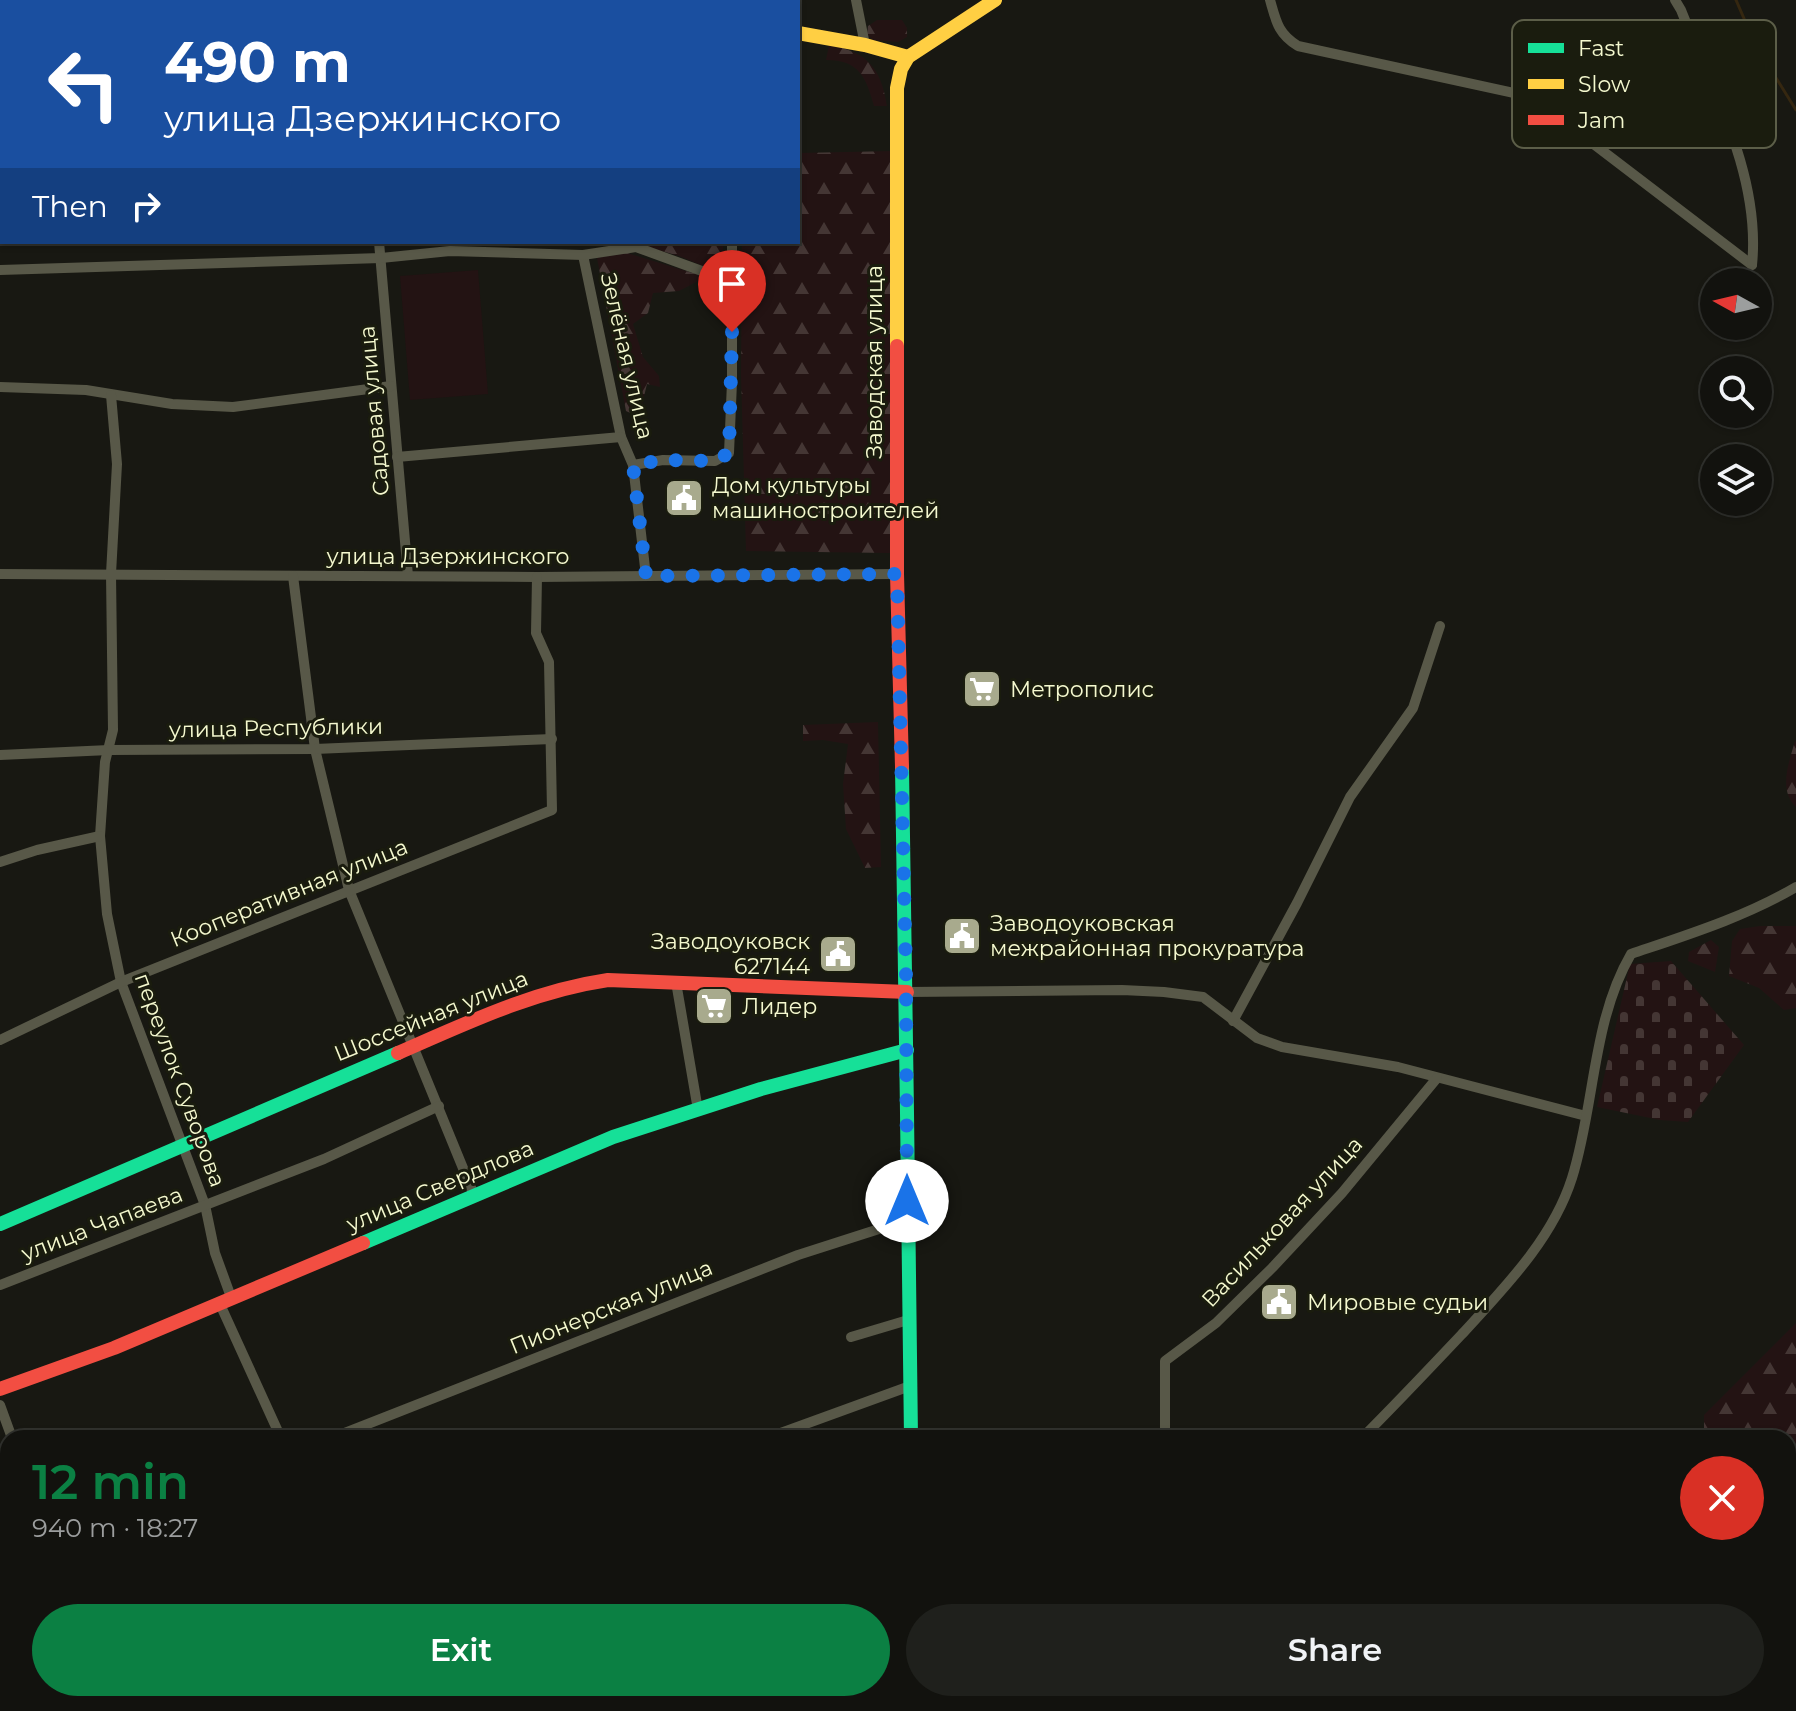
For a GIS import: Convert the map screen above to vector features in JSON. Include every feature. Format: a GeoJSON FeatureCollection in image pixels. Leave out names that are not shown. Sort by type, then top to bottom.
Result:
{"type":"FeatureCollection","features":[{"type":"Feature","properties":{"kind":"street"},"geometry":{"type":"LineString","coordinates":[[856,0],[865,45]]}},
{"type":"Feature","properties":{"kind":"street"},"geometry":{"type":"LineString","coordinates":[[800,33],[865,45],[908,57],[995,0]]}},
{"type":"Feature","properties":{"kind":"street"},"geometry":{"type":"LineString","coordinates":[[1270,0],[1277,26],[1285,38],[1298,46],[1512,93]]}},
{"type":"Feature","properties":{"kind":"street"},"geometry":{"type":"LineString","coordinates":[[1675,0],[1685,20]]}},
{"type":"Feature","properties":{"kind":"street","name":"Заводская улица"},"geometry":{"type":"LineString","coordinates":[[908,57],[901,69],[897,88],[897,574],[907,992],[911,1430]]}},
{"type":"Feature","properties":{"kind":"street"},"geometry":{"type":"LineString","coordinates":[[1599,148],[1752,265],[1755,238],[1751,205],[1735,148]]}},
{"type":"Feature","properties":{"kind":"street","name":"Садовая улица"},"geometry":{"type":"LineString","coordinates":[[379,244],[408,576]]}},
{"type":"Feature","properties":{"kind":"street","name":"Зелёная улица"},"geometry":{"type":"LineString","coordinates":[[633,465],[663,460],[715,461],[729,453],[732,244]]}},
{"type":"Feature","properties":{"kind":"street"},"geometry":{"type":"LineString","coordinates":[[0,270],[381,258],[514,248],[583,255],[636,247],[732,282]]}},
{"type":"Feature","properties":{"kind":"street","name":"Зелёная улица"},"geometry":{"type":"LineString","coordinates":[[583,255],[621,437],[633,465],[646,576]]}},
{"type":"Feature","properties":{"kind":"street"},"geometry":{"type":"LineString","coordinates":[[0,387],[59,388],[172,404],[233,407],[391,386]]}},
{"type":"Feature","properties":{"kind":"street","name":"переулок Суворова"},"geometry":{"type":"LineString","coordinates":[[111,395],[117,464],[111,574],[113,730],[105,762],[100,836],[107,914],[121,982],[205,1205],[225,1300],[278,1430]]}},
{"type":"Feature","properties":{"kind":"street"},"geometry":{"type":"LineString","coordinates":[[397,457],[621,437]]}},
{"type":"Feature","properties":{"kind":"street","name":"улица Дзержинского"},"geometry":{"type":"LineString","coordinates":[[0,574],[537,577],[897,574]]}},
{"type":"Feature","properties":{"kind":"street"},"geometry":{"type":"LineString","coordinates":[[293,576],[315,749],[349,890],[474,1195]]}},
{"type":"Feature","properties":{"kind":"street"},"geometry":{"type":"LineString","coordinates":[[537,577],[536,633],[549,662],[552,739]]}},
{"type":"Feature","properties":{"kind":"street"},"geometry":{"type":"LineString","coordinates":[[1233,1021],[1350,797],[1413,708],[1440,626]]}},
{"type":"Feature","properties":{"kind":"street","name":"улица Республики"},"geometry":{"type":"LineString","coordinates":[[0,755],[109,750],[315,749],[552,739]]}},
{"type":"Feature","properties":{"kind":"street","name":"Кооперативная улица"},"geometry":{"type":"LineString","coordinates":[[0,1040],[121,982],[552,810],[552,739]]}},
{"type":"Feature","properties":{"kind":"street"},"geometry":{"type":"LineString","coordinates":[[0,862],[100,836]]}},
{"type":"Feature","properties":{"kind":"street"},"geometry":{"type":"LineString","coordinates":[[1370,1430],[1514,1277],[1546,1232],[1571,1180],[1611,1001],[1618,976],[1631,954],[1707,928],[1775,900],[1796,887]]}},
{"type":"Feature","properties":{"kind":"street","name":"Шоссейная улица"},"geometry":{"type":"LineString","coordinates":[[0,1224],[182,1143],[412,1047],[535,997],[579,983],[608,980],[907,992]]}},
{"type":"Feature","properties":{"kind":"street"},"geometry":{"type":"LineString","coordinates":[[676,982],[698,1110]]}},
{"type":"Feature","properties":{"kind":"street"},"geometry":{"type":"LineString","coordinates":[[907,992],[1164,992],[1203,997],[1257,1038],[1282,1047],[1398,1067],[1586,1116]]}},
{"type":"Feature","properties":{"kind":"street","name":"улица Свердлова"},"geometry":{"type":"LineString","coordinates":[[0,1389],[114,1348],[613,1137],[761,1089],[907,1050]]}},
{"type":"Feature","properties":{"kind":"street","name":"Васильковая улица"},"geometry":{"type":"LineString","coordinates":[[1165,1430],[1165,1361],[1216,1323],[1272,1268],[1342,1193],[1437,1078]]}},
{"type":"Feature","properties":{"kind":"street","name":"улица Чапаева"},"geometry":{"type":"LineString","coordinates":[[0,1285],[324,1159],[439,1106]]}},
{"type":"Feature","properties":{"kind":"street","name":"Пионерская улица"},"geometry":{"type":"LineString","coordinates":[[352,1430],[798,1255],[907,1220]]}},
{"type":"Feature","properties":{"kind":"street"},"geometry":{"type":"LineString","coordinates":[[851,1337],[908,1320]]}},
{"type":"Feature","properties":{"kind":"street"},"geometry":{"type":"LineString","coordinates":[[789,1430],[910,1386]]}},
{"type":"Feature","properties":{"kind":"street"},"geometry":{"type":"LineString","coordinates":[[0,1405],[9,1430]]}},
{"type":"Feature","properties":{"kind":"green space"},"geometry":{"type":"Polygon","coordinates":[[[877,20],[902,20],[907,28],[907,37],[898,42],[873,40],[867,35],[868,26],[877,20]]]}},
{"type":"Feature","properties":{"kind":"green space"},"geometry":{"type":"Polygon","coordinates":[[[829,45],[854,52],[870,64],[881,81],[887,106],[874,106],[864,79],[854,67],[826,60],[829,45]]]}},
{"type":"Feature","properties":{"kind":"green space"},"geometry":{"type":"Polygon","coordinates":[[[894,151],[890,553],[746,551],[741,375],[742,244],[800,244],[800,153],[894,151]]]}},
{"type":"Feature","properties":{"kind":"green space"},"geometry":{"type":"Polygon","coordinates":[[[648,244],[723,244],[723,274],[679,256],[648,247],[648,244]]]}},
{"type":"Feature","properties":{"kind":"green space"},"geometry":{"type":"Polygon","coordinates":[[[627,253],[706,277],[679,291],[653,293],[648,313],[633,324],[643,357],[659,376],[660,387],[647,384],[639,417],[626,411],[597,258],[627,253]]]}},
{"type":"Feature","properties":{"kind":"green space"},"geometry":{"type":"Polygon","coordinates":[[[478,270],[488,394],[410,400],[400,276],[478,270]]]}},
{"type":"Feature","properties":{"kind":"green space"},"geometry":{"type":"Polygon","coordinates":[[[878,722],[881,867],[865,868],[846,829],[843,784],[848,744],[803,741],[803,725],[878,722]]]}},
{"type":"Feature","properties":{"kind":"green space"},"geometry":{"type":"Polygon","coordinates":[[[1796,742],[1796,807],[1786,784],[1796,742]]]}},
{"type":"Feature","properties":{"kind":"green space"},"geometry":{"type":"Polygon","coordinates":[[[1796,926],[1796,1008],[1784,1010],[1759,988],[1729,976],[1732,941],[1740,929],[1796,926]]]}},
{"type":"Feature","properties":{"kind":"green space"},"geometry":{"type":"Polygon","coordinates":[[[1711,940],[1719,947],[1715,972],[1688,961],[1689,952],[1711,940]]]}},
{"type":"Feature","properties":{"kind":"green space"},"geometry":{"type":"Polygon","coordinates":[[[1671,961],[1744,1045],[1688,1122],[1660,1120],[1597,1107],[1630,964],[1671,961]]]}},
{"type":"Feature","properties":{"kind":"green space"},"geometry":{"type":"Polygon","coordinates":[[[1796,1323],[1796,1430],[1704,1430],[1704,1415],[1796,1323]]]}},
{"type":"Feature","properties":{"kind":"waterway"},"geometry":{"type":"LineString","coordinates":[[1736,0],[1745,20]]}},
{"type":"Feature","properties":{"kind":"waterway"},"geometry":{"type":"LineString","coordinates":[[1776,78],[1796,110]]}},
{"type":"Feature","properties":{"kind":"traffic: fast"},"geometry":{"type":"LineString","coordinates":[[902,767],[911,1430]]}},
{"type":"Feature","properties":{"kind":"traffic: fast"},"geometry":{"type":"LineString","coordinates":[[363,1243],[613,1137],[761,1089],[907,1050]]}},
{"type":"Feature","properties":{"kind":"traffic: fast"},"geometry":{"type":"LineString","coordinates":[[0,1224],[398,1053]]}},
{"type":"Feature","properties":{"kind":"traffic: slow"},"geometry":{"type":"LineString","coordinates":[[897,346],[897,88],[901,69],[908,57],[995,0]]}},
{"type":"Feature","properties":{"kind":"traffic: slow"},"geometry":{"type":"LineString","coordinates":[[800,33],[865,45],[908,57]]}},
{"type":"Feature","properties":{"kind":"traffic: jam"},"geometry":{"type":"LineString","coordinates":[[897,346],[897,574],[902,767]]}},
{"type":"Feature","properties":{"kind":"traffic: jam"},"geometry":{"type":"LineString","coordinates":[[398,1053],[527,1000],[608,980],[907,992]]}},
{"type":"Feature","properties":{"kind":"traffic: jam"},"geometry":{"type":"LineString","coordinates":[[0,1389],[114,1348],[363,1243]]}},
{"type":"Feature","properties":{"kind":"place","name":"Дом культуры машиностроителей"},"geometry":{"type":"Point","coordinates":[684,498]}},
{"type":"Feature","properties":{"kind":"place","name":"Метрополис"},"geometry":{"type":"Point","coordinates":[982,689]}},
{"type":"Feature","properties":{"kind":"place","name":"Заводоуковская межрайонная прокуратура"},"geometry":{"type":"Point","coordinates":[962,936]}},
{"type":"Feature","properties":{"kind":"place","name":"Заводоуковск 627144"},"geometry":{"type":"Point","coordinates":[838,954]}},
{"type":"Feature","properties":{"kind":"place","name":"Лидер"},"geometry":{"type":"Point","coordinates":[714,1006]}},
{"type":"Feature","properties":{"kind":"place","name":"Мировые судьи"},"geometry":{"type":"Point","coordinates":[1279,1302]}},
{"type":"Feature","properties":{"kind":"route"},"geometry":{"type":"LineString","coordinates":[[732,332],[729,453],[715,461],[663,460],[633,465],[646,576],[897,574],[906,975],[907,1201]]}}]}
